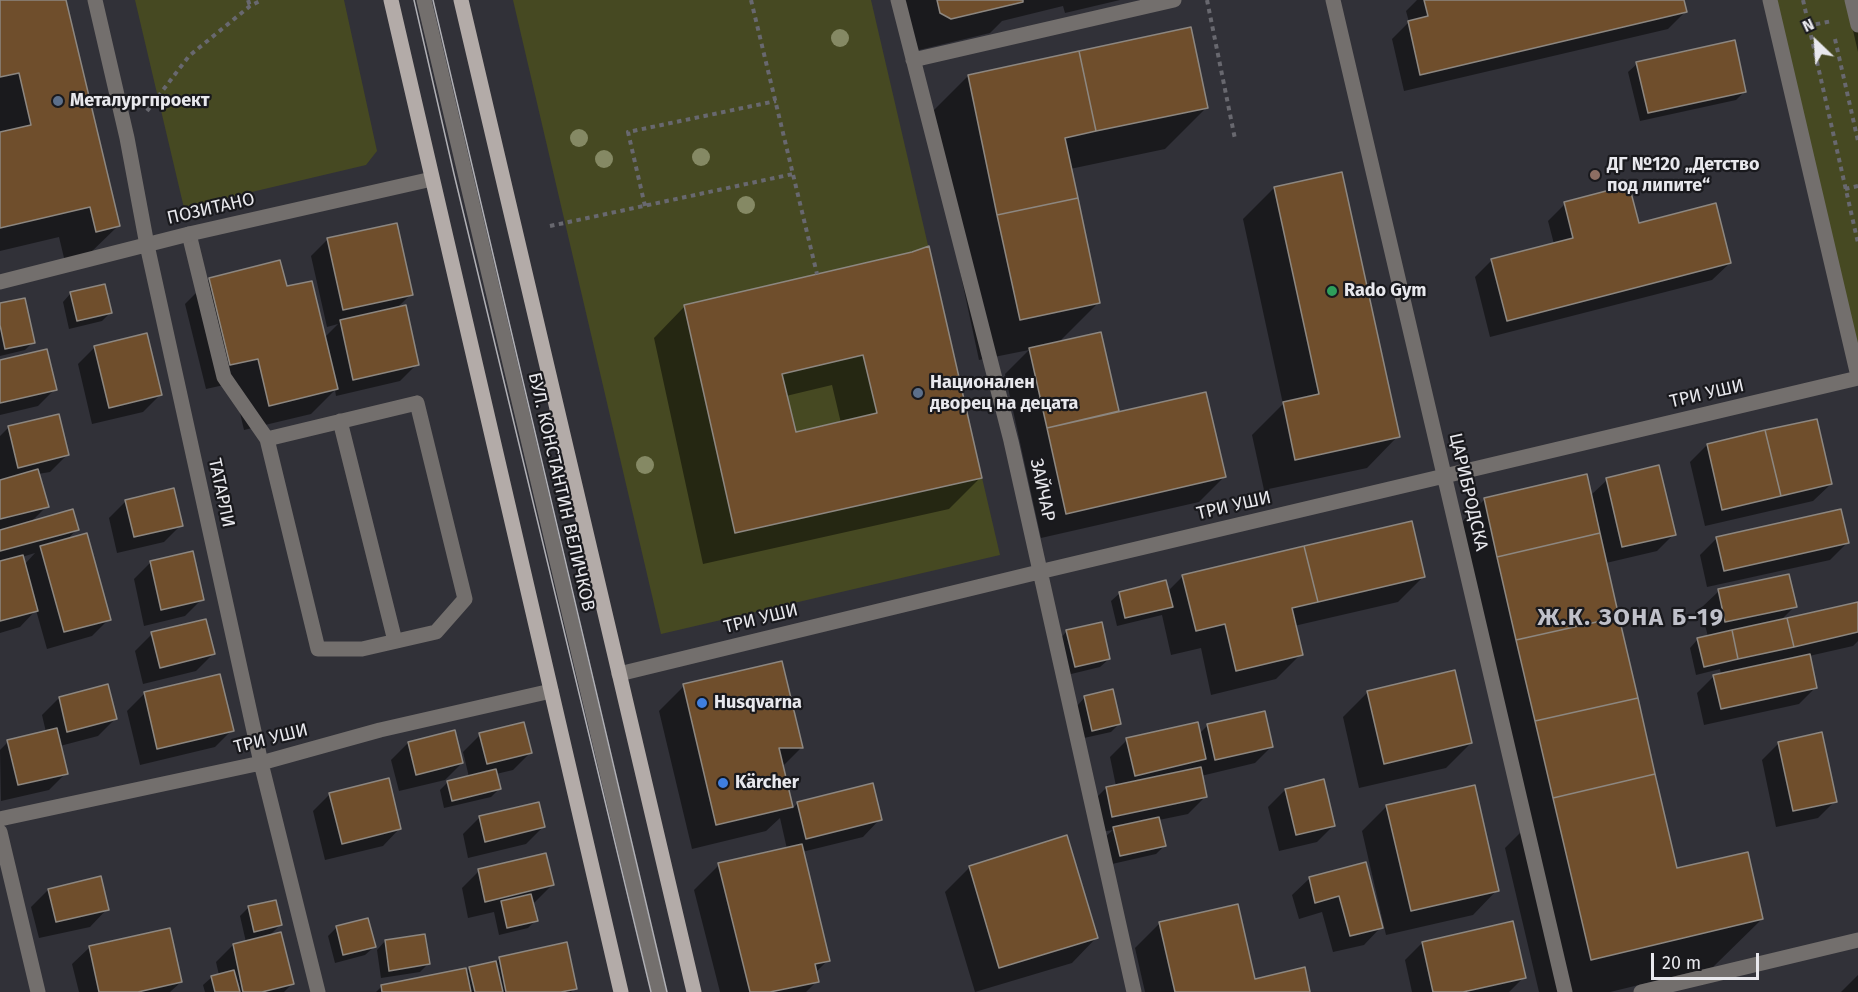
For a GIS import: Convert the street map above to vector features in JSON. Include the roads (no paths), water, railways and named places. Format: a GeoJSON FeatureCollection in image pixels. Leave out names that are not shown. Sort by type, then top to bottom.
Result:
{"type":"FeatureCollection","features":[{"type":"Feature","properties":{"kind":"main road"},"geometry":{"type":"LineString","coordinates":[[391,0],[621,992]]}},
{"type":"Feature","properties":{"kind":"main road","name":"БУЛ. КОНСТАНТИН ВЕЛИЧКОВ"},"geometry":{"type":"LineString","coordinates":[[461,0],[694,992]]}},
{"type":"Feature","properties":{"kind":"street","name":"ТАТАРЛИ"},"geometry":{"type":"LineString","coordinates":[[95,0],[127,138],[147,245],[261,763],[318,992]]}},
{"type":"Feature","properties":{"kind":"street","name":"БУЛ. КОНСТАНТИН ВЕЛИЧКОВ"},"geometry":{"type":"LineString","coordinates":[[424,0],[659,992]]}},
{"type":"Feature","properties":{"kind":"street","name":"ЗАЙЧАР"},"geometry":{"type":"LineString","coordinates":[[898,0],[1011,441],[1134,992]]}},
{"type":"Feature","properties":{"kind":"street"},"geometry":{"type":"LineString","coordinates":[[913,60],[1174,0]]}},
{"type":"Feature","properties":{"kind":"street","name":"ЦАРИБРОДСКА"},"geometry":{"type":"LineString","coordinates":[[1333,0],[1565,992]]}},
{"type":"Feature","properties":{"kind":"street"},"geometry":{"type":"LineString","coordinates":[[1770,0],[1858,377]]}},
{"type":"Feature","properties":{"kind":"street","name":"ПОЗИТАНО"},"geometry":{"type":"LineString","coordinates":[[0,282],[189,234],[432,179]]}},
{"type":"Feature","properties":{"kind":"street"},"geometry":{"type":"LineString","coordinates":[[189,234],[224,377],[267,439],[318,649],[363,649],[436,632],[465,599],[417,403],[267,439]]}},
{"type":"Feature","properties":{"kind":"street","name":"ТРИ УШИ"},"geometry":{"type":"LineString","coordinates":[[619,674],[1858,377]]}},
{"type":"Feature","properties":{"kind":"street"},"geometry":{"type":"LineString","coordinates":[[340,421],[395,641]]}},
{"type":"Feature","properties":{"kind":"street","name":"ТРИ УШИ"},"geometry":{"type":"LineString","coordinates":[[0,819],[261,763],[380,730],[551,691]]}},
{"type":"Feature","properties":{"kind":"street"},"geometry":{"type":"LineString","coordinates":[[0,832],[38,992]]}},
{"type":"Feature","properties":{"kind":"street"},"geometry":{"type":"LineString","coordinates":[[1641,992],[1858,940]]}},
{"type":"Feature","properties":{"kind":"tram line"},"geometry":{"type":"LineString","coordinates":[[414,0],[651,992]]}},
{"type":"Feature","properties":{"kind":"tram line"},"geometry":{"type":"LineString","coordinates":[[433,0],[667,992]]}},
{"type":"Feature","properties":{"kind":"place","name":"Металургпроект"},"geometry":{"type":"Point","coordinates":[58,101]}},
{"type":"Feature","properties":{"kind":"place","name":"ДГ №120 „Детство под липите“"},"geometry":{"type":"Point","coordinates":[1595,175]}},
{"type":"Feature","properties":{"kind":"place","name":"Rado Gym"},"geometry":{"type":"Point","coordinates":[1332,291]}},
{"type":"Feature","properties":{"kind":"place","name":"Национален дворец на децата"},"geometry":{"type":"Point","coordinates":[918,393]}},
{"type":"Feature","properties":{"kind":"place","name":"Husqvarna"},"geometry":{"type":"Point","coordinates":[702,703]}},
{"type":"Feature","properties":{"kind":"place","name":"Kärcher"},"geometry":{"type":"Point","coordinates":[723,783]}},
{"type":"Feature","properties":{"kind":"district","name":"Ж.К. ЗОНА Б-19"},"geometry":{"type":"Point","coordinates":[1631,618]}}]}
